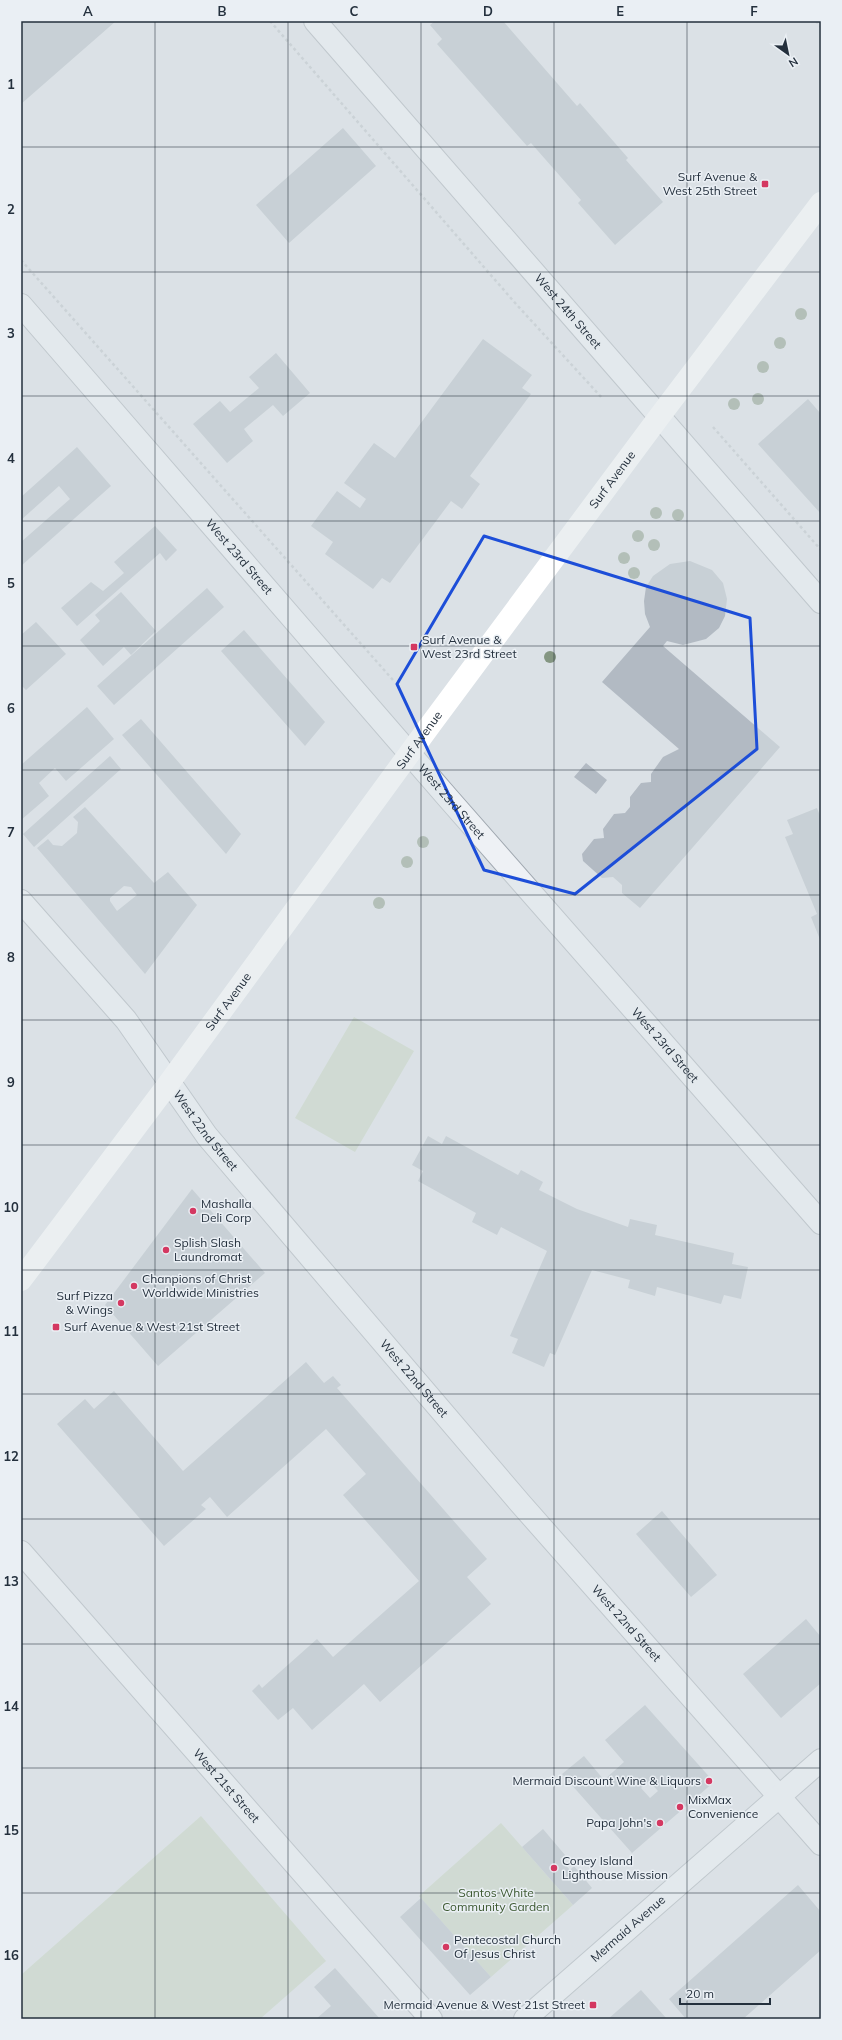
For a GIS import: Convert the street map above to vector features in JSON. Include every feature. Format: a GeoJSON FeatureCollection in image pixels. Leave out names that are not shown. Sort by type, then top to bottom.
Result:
{"type":"FeatureCollection","features":[{"type":"Feature","properties":{"kind":"main road","name":"Surf Avenue"},"geometry":{"type":"LineString","coordinates":[[21,1280],[170,1083],[409,753],[659,417],[821,203]]}},
{"type":"Feature","properties":{"kind":"street","name":"West 24th Street"},"geometry":{"type":"LineString","coordinates":[[316,21],[821,602]]}},
{"type":"Feature","properties":{"kind":"street","name":"West 23rd Street"},"geometry":{"type":"LineString","coordinates":[[21,305],[409,753],[821,1223]]}},
{"type":"Feature","properties":{"kind":"street","name":"West 22nd Street"},"geometry":{"type":"LineString","coordinates":[[21,901],[126,1020],[207,1136],[520,1503],[821,1844]]}},
{"type":"Feature","properties":{"kind":"street","name":"West 21st Street"},"geometry":{"type":"LineString","coordinates":[[21,1552],[431,2019]]}},
{"type":"Feature","properties":{"kind":"street","name":"Mermaid Avenue"},"geometry":{"type":"LineString","coordinates":[[525,2019],[821,1760]]}},
{"type":"Feature","properties":{"kind":"path"},"geometry":{"type":"LineString","coordinates":[[270,21],[511,298],[603,399]]}},
{"type":"Feature","properties":{"kind":"path"},"geometry":{"type":"LineString","coordinates":[[816,21],[821,27]]}},
{"type":"Feature","properties":{"kind":"path"},"geometry":{"type":"LineString","coordinates":[[21,260],[393,680]]}},
{"type":"Feature","properties":{"kind":"path"},"geometry":{"type":"LineString","coordinates":[[713,427],[821,550]]}},
{"type":"Feature","properties":{"kind":"highlighted area"},"geometry":{"type":"Polygon","coordinates":[[[484,536],[750,618],[757,749],[575,894],[484,870],[397,684],[484,536]]]}},
{"type":"Feature","properties":{"kind":"green space"},"geometry":{"type":"Polygon","coordinates":[[[354,1017],[414,1051],[355,1152],[295,1118],[354,1017]]]}},
{"type":"Feature","properties":{"kind":"green space"},"geometry":{"type":"Polygon","coordinates":[[[201,1816],[326,1961],[260,2019],[21,2019],[21,1975],[201,1816]]]}},
{"type":"Feature","properties":{"kind":"green space","name":"Santos White Community Garden"},"geometry":{"type":"Polygon","coordinates":[[[501,1823],[573,1905],[491,1977],[419,1896],[501,1823]]]}},
{"type":"Feature","properties":{"kind":"building"},"geometry":{"type":"Polygon","coordinates":[[[21,21],[116,21],[21,104],[21,21]]]}},
{"type":"Feature","properties":{"kind":"building"},"geometry":{"type":"Polygon","coordinates":[[[435,21],[503,21],[577,106],[580,103],[628,158],[626,160],[663,202],[615,245],[578,203],[581,200],[531,143],[527,146],[437,44],[442,39],[430,25],[435,21]]]}},
{"type":"Feature","properties":{"kind":"building"},"geometry":{"type":"Polygon","coordinates":[[[343,128],[376,166],[289,243],[256,205],[343,128]]]}},
{"type":"Feature","properties":{"kind":"building"},"geometry":{"type":"Polygon","coordinates":[[[483,339],[532,375],[522,388],[531,394],[470,476],[480,484],[462,509],[451,501],[390,583],[382,578],[373,589],[325,554],[333,542],[311,526],[337,491],[360,508],[366,499],[344,483],[374,443],[395,458],[483,339]]]}},
{"type":"Feature","properties":{"kind":"building"},"geometry":{"type":"Polygon","coordinates":[[[276,353],[310,393],[283,416],[273,405],[244,429],[253,441],[227,463],[193,424],[220,401],[230,412],[259,388],[249,377],[276,353]]]}},
{"type":"Feature","properties":{"kind":"building"},"geometry":{"type":"Polygon","coordinates":[[[808,399],[821,414],[821,514],[758,444],[808,399]]]}},
{"type":"Feature","properties":{"kind":"building"},"geometry":{"type":"Polygon","coordinates":[[[77,447],[111,486],[21,566],[21,542],[70,499],[59,486],[21,520],[21,497],[77,447]]]}},
{"type":"Feature","properties":{"kind":"building"},"geometry":{"type":"Polygon","coordinates":[[[155,526],[177,550],[166,561],[160,553],[77,626],[61,608],[91,582],[103,591],[124,573],[114,562],[155,526]]]}},
{"type":"Feature","properties":{"kind":"building"},"geometry":{"type":"Polygon","coordinates":[[[690,561],[712,570],[723,583],[727,599],[725,616],[719,628],[706,639],[683,645],[667,641],[663,646],[780,747],[640,908],[622,893],[622,885],[613,877],[602,878],[583,861],[582,854],[594,839],[604,838],[603,829],[614,814],[625,813],[630,807],[630,797],[641,783],[651,782],[651,774],[663,757],[679,749],[602,682],[650,627],[645,614],[644,601],[646,587],[653,576],[670,564],[690,561]]]}},
{"type":"Feature","properties":{"kind":"building"},"geometry":{"type":"Polygon","coordinates":[[[207,588],[224,607],[114,705],[97,686],[207,588]]]}},
{"type":"Feature","properties":{"kind":"building"},"geometry":{"type":"Polygon","coordinates":[[[121,592],[156,631],[131,655],[124,647],[103,666],[80,640],[100,621],[95,615],[121,592]]]}},
{"type":"Feature","properties":{"kind":"building"},"geometry":{"type":"Polygon","coordinates":[[[36,622],[66,654],[26,690],[21,685],[21,635],[36,622]]]}},
{"type":"Feature","properties":{"kind":"building"},"geometry":{"type":"Polygon","coordinates":[[[244,630],[325,722],[305,746],[221,651],[244,630]]]}},
{"type":"Feature","properties":{"kind":"building"},"geometry":{"type":"Polygon","coordinates":[[[87,707],[114,739],[66,781],[55,768],[39,783],[49,796],[21,820],[21,765],[87,707]]]}},
{"type":"Feature","properties":{"kind":"building"},"geometry":{"type":"Polygon","coordinates":[[[141,719],[241,834],[226,854],[122,735],[141,719]]]}},
{"type":"Feature","properties":{"kind":"building"},"geometry":{"type":"Polygon","coordinates":[[[110,756],[121,769],[34,847],[23,834],[110,756]]]}},
{"type":"Feature","properties":{"kind":"building"},"geometry":{"type":"Polygon","coordinates":[[[586,763],[607,780],[596,794],[574,777],[586,763]]]}},
{"type":"Feature","properties":{"kind":"building"},"geometry":{"type":"Polygon","coordinates":[[[85,807],[154,883],[168,872],[197,905],[145,974],[37,848],[48,839],[53,845],[62,846],[77,833],[78,822],[73,817],[85,807]],[[124,886],[110,898],[110,901],[117,911],[137,895],[131,887],[124,886]]]}},
{"type":"Feature","properties":{"kind":"building"},"geometry":{"type":"Polygon","coordinates":[[[817,808],[821,818],[821,942],[811,917],[817,914],[785,837],[793,834],[787,820],[817,808]]]}},
{"type":"Feature","properties":{"kind":"building"},"geometry":{"type":"Polygon","coordinates":[[[428,1136],[442,1144],[446,1136],[518,1175],[521,1170],[543,1182],[539,1190],[577,1209],[628,1227],[630,1219],[657,1225],[655,1235],[734,1253],[732,1264],[748,1267],[741,1299],[724,1295],[721,1304],[657,1287],[655,1296],[628,1288],[630,1280],[592,1270],[555,1355],[550,1353],[544,1367],[512,1353],[518,1339],[510,1336],[547,1251],[501,1227],[497,1235],[472,1222],[476,1213],[418,1181],[423,1171],[412,1165],[428,1136]]]}},
{"type":"Feature","properties":{"kind":"building"},"geometry":{"type":"Polygon","coordinates":[[[192,1189],[265,1273],[158,1366],[105,1305],[192,1189]]]}},
{"type":"Feature","properties":{"kind":"building"},"geometry":{"type":"Polygon","coordinates":[[[306,1362],[324,1383],[333,1376],[341,1385],[337,1388],[487,1559],[467,1577],[491,1604],[380,1702],[364,1684],[312,1730],[293,1708],[278,1720],[252,1691],[259,1684],[262,1688],[317,1639],[333,1657],[419,1581],[343,1495],[366,1474],[326,1429],[227,1517],[210,1497],[201,1505],[206,1509],[164,1546],[57,1424],[85,1399],[94,1409],[114,1391],[183,1471],[306,1362]]]}},
{"type":"Feature","properties":{"kind":"building"},"geometry":{"type":"Polygon","coordinates":[[[662,1511],[717,1575],[691,1597],[636,1534],[662,1511]]]}},
{"type":"Feature","properties":{"kind":"building"},"geometry":{"type":"Polygon","coordinates":[[[806,1619],[821,1637],[821,1683],[781,1718],[743,1674],[806,1619]]]}},
{"type":"Feature","properties":{"kind":"building"},"geometry":{"type":"Polygon","coordinates":[[[645,1705],[714,1782],[632,1853],[562,1774],[584,1756],[604,1780],[624,1762],[605,1740],[645,1705]],[[649,1781],[641,1788],[650,1798],[658,1791],[649,1781]]]}},
{"type":"Feature","properties":{"kind":"building","name":"Coney Island Lighthouse Mission"},"geometry":{"type":"Polygon","coordinates":[[[543,1829],[565,1855],[560,1859],[570,1870],[574,1866],[592,1888],[573,1905],[522,1847],[543,1829]]]}},
{"type":"Feature","properties":{"kind":"building"},"geometry":{"type":"Polygon","coordinates":[[[798,1885],[821,1912],[821,1950],[743,2019],[686,2019],[669,1999],[798,1885]]]}},
{"type":"Feature","properties":{"kind":"building","name":"Pentecostal Church Of Jesus Christ"},"geometry":{"type":"Polygon","coordinates":[[[421,1898],[491,1977],[470,1995],[400,1917],[421,1898]]]}},
{"type":"Feature","properties":{"kind":"building"},"geometry":{"type":"Polygon","coordinates":[[[335,1968],[380,2019],[316,2019],[331,2006],[314,1987],[335,1968]]]}},
{"type":"Feature","properties":{"kind":"building"},"geometry":{"type":"Polygon","coordinates":[[[641,1990],[667,2019],[608,2019],[641,1990]]]}},
{"type":"Feature","properties":{"kind":"place","name":"Surf Avenue & West 25th Street"},"geometry":{"type":"Point","coordinates":[765,184]}},
{"type":"Feature","properties":{"kind":"place","name":"Surf Avenue & West 23rd Street"},"geometry":{"type":"Point","coordinates":[414,647]}},
{"type":"Feature","properties":{"kind":"place","name":"Mashalla Deli Corp"},"geometry":{"type":"Point","coordinates":[193,1211]}},
{"type":"Feature","properties":{"kind":"place","name":"Splish Slash Laundromat"},"geometry":{"type":"Point","coordinates":[166,1250]}},
{"type":"Feature","properties":{"kind":"place","name":"Chanpions of Christ Worldwide Ministries"},"geometry":{"type":"Point","coordinates":[134,1286]}},
{"type":"Feature","properties":{"kind":"place","name":"Surf Pizza & Wings"},"geometry":{"type":"Point","coordinates":[121,1303]}},
{"type":"Feature","properties":{"kind":"place","name":"Surf Avenue & West 21st Street"},"geometry":{"type":"Point","coordinates":[56,1327]}},
{"type":"Feature","properties":{"kind":"place","name":"Mermaid Discount Wine & Liquors"},"geometry":{"type":"Point","coordinates":[709,1781]}},
{"type":"Feature","properties":{"kind":"place","name":"MixMax Convenience"},"geometry":{"type":"Point","coordinates":[680,1807]}},
{"type":"Feature","properties":{"kind":"place","name":"Papa John's"},"geometry":{"type":"Point","coordinates":[660,1823]}},
{"type":"Feature","properties":{"kind":"place","name":"Coney Island Lighthouse Mission"},"geometry":{"type":"Point","coordinates":[554,1868]}},
{"type":"Feature","properties":{"kind":"place","name":"Pentecostal Church Of Jesus Christ"},"geometry":{"type":"Point","coordinates":[446,1947]}},
{"type":"Feature","properties":{"kind":"place","name":"Mermaid Avenue & West 21st Street"},"geometry":{"type":"Point","coordinates":[593,2005]}}]}
